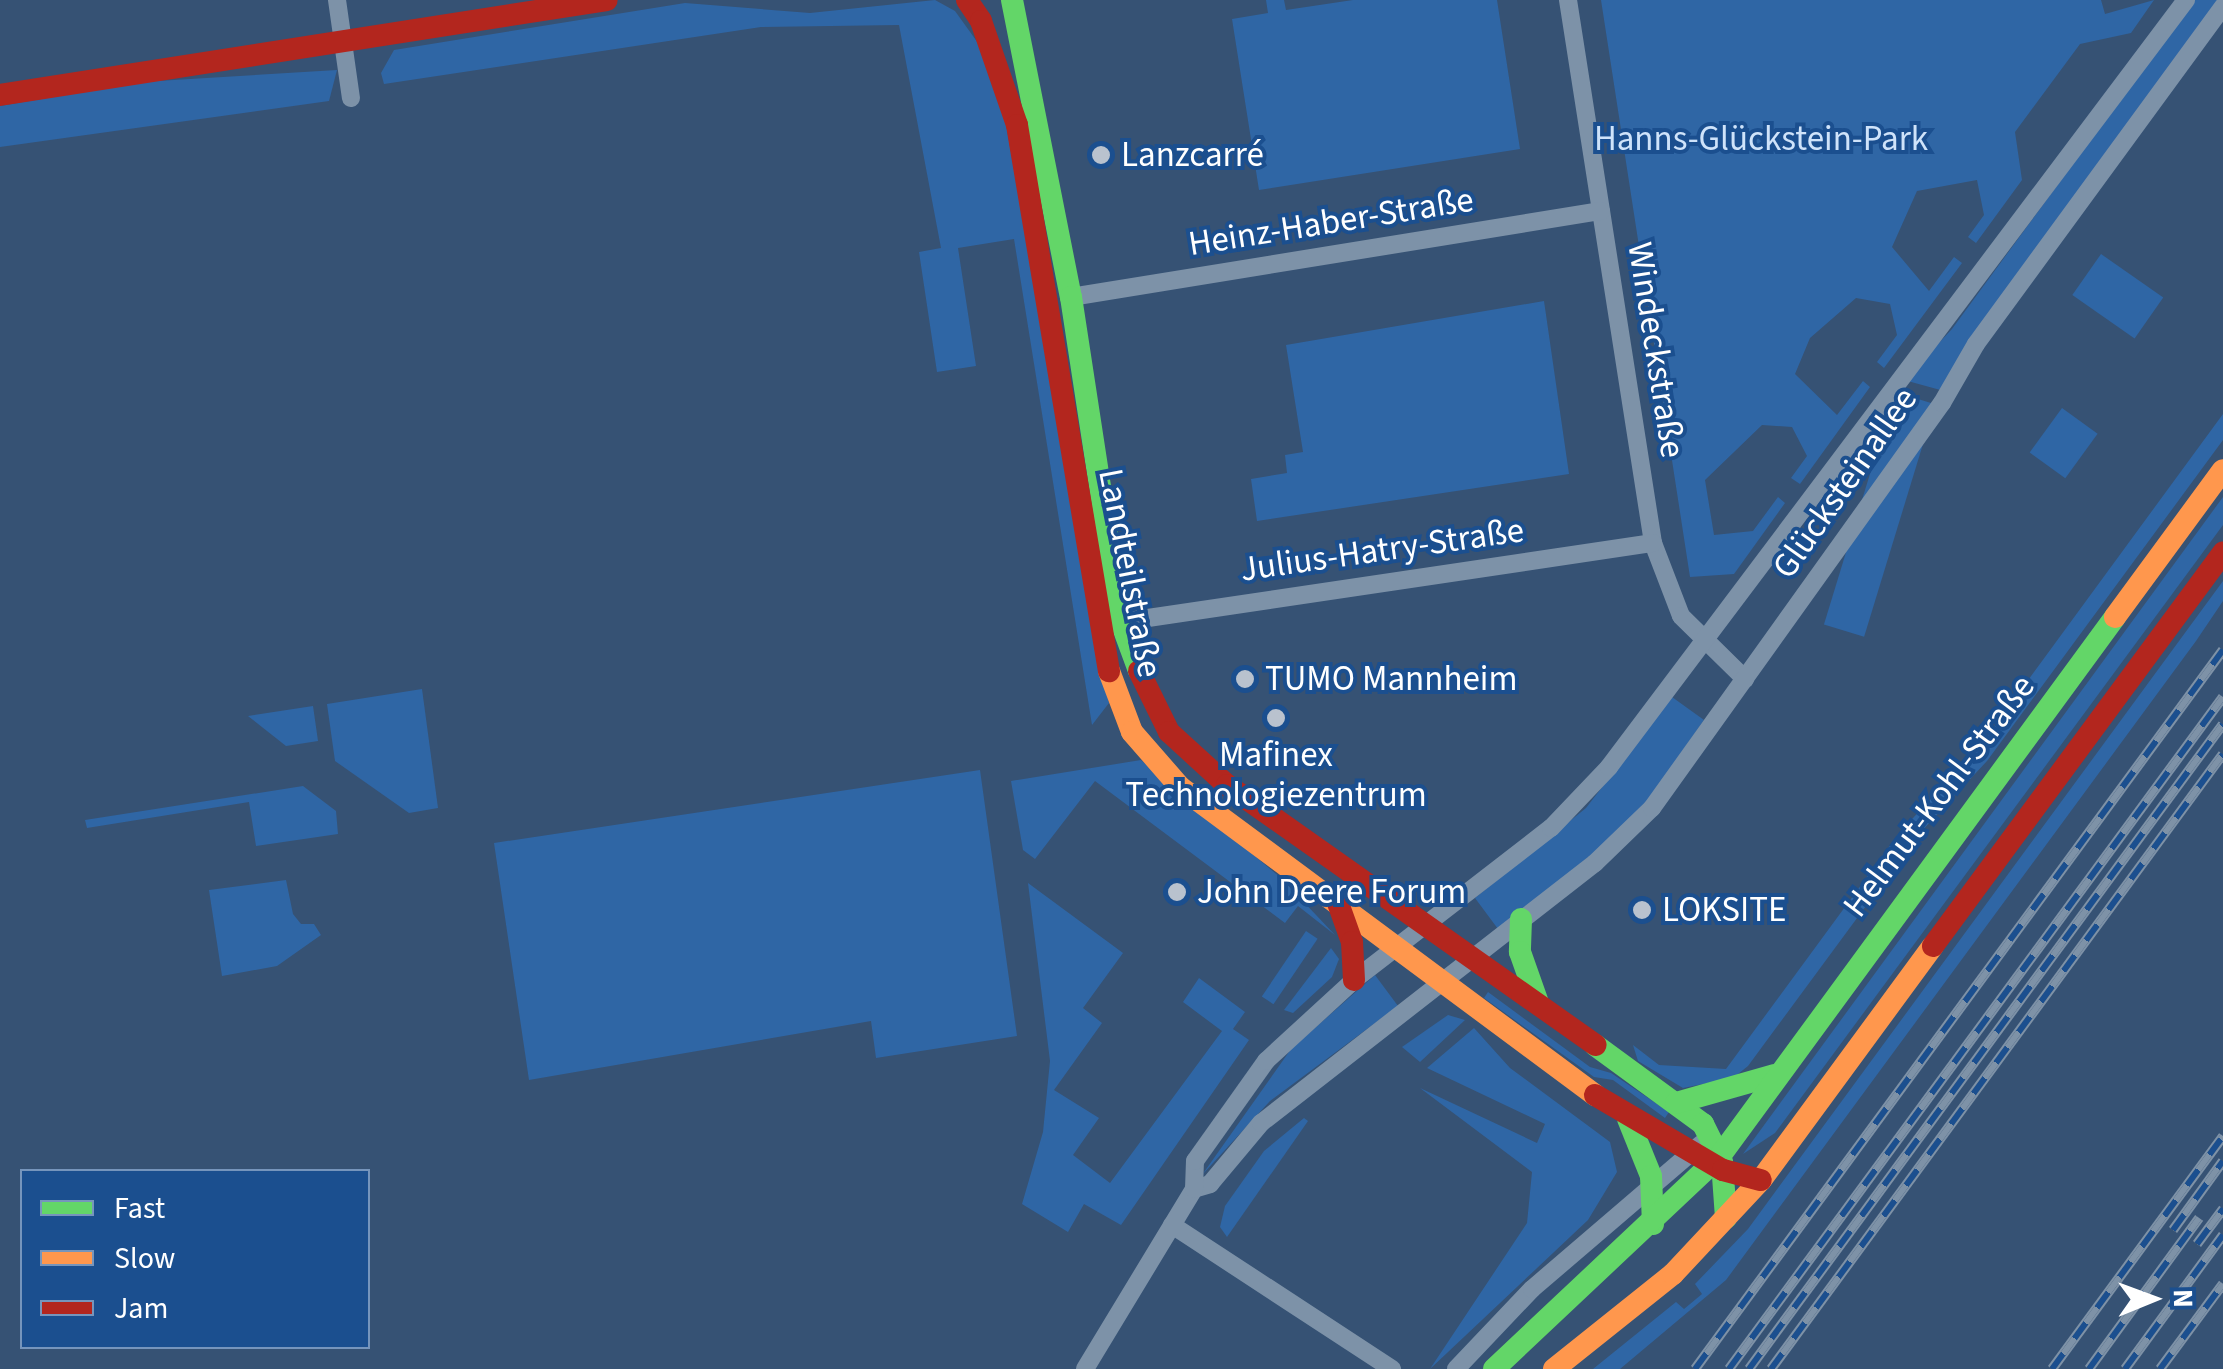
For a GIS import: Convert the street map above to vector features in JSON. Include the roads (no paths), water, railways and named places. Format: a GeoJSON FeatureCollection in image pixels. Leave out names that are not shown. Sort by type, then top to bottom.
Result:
{"type":"FeatureCollection","features":[{"type":"Feature","properties":{"kind":"street"},"geometry":{"type":"LineString","coordinates":[[336,0],[351,98]]}},
{"type":"Feature","properties":{"kind":"street"},"geometry":{"type":"LineString","coordinates":[[0,95],[607,0]]}},
{"type":"Feature","properties":{"kind":"street","name":"Landteilstraße"},"geometry":{"type":"LineString","coordinates":[[967,0],[1001,76],[1035,206],[1099,627],[1121,708],[1132,732],[1180,787],[1628,1118],[1668,1132],[1761,1180]]}},
{"type":"Feature","properties":{"kind":"street","name":"Landteilstraße"},"geometry":{"type":"LineString","coordinates":[[1012,0],[1070,297],[1122,622],[1153,706],[1196,760],[1307,843],[1474,954],[1676,1103],[1712,1155]]}},
{"type":"Feature","properties":{"kind":"street","name":"Windeckstraße"},"geometry":{"type":"LineString","coordinates":[[1568,0],[1653,542],[1671,599],[1704,642],[1745,680]]}},
{"type":"Feature","properties":{"kind":"street","name":"Glücksteinallee"},"geometry":{"type":"LineString","coordinates":[[2186,0],[1704,642],[1568,812],[1354,980],[1266,1061],[1194,1161],[1194,1189],[1210,1184],[1261,1123],[1641,821],[1942,404],[1976,344],[2223,7]]}},
{"type":"Feature","properties":{"kind":"street","name":"Heinz-Haber-Straße"},"geometry":{"type":"LineString","coordinates":[[1070,297],[1601,211]]}},
{"type":"Feature","properties":{"kind":"street","name":"Helmut-Kohl-Straße"},"geometry":{"type":"LineString","coordinates":[[1494,1369],[1559,1302],[1654,1224],[1712,1155],[2223,470]]}},
{"type":"Feature","properties":{"kind":"street","name":"Julius-Hatry-Straße"},"geometry":{"type":"LineString","coordinates":[[1122,622],[1653,542]]}},
{"type":"Feature","properties":{"kind":"street"},"geometry":{"type":"LineString","coordinates":[[1554,1369],[1673,1274],[1761,1180],[2223,552]]}},
{"type":"Feature","properties":{"kind":"street"},"geometry":{"type":"LineString","coordinates":[[1338,903],[1352,942],[1354,980]]}},
{"type":"Feature","properties":{"kind":"street"},"geometry":{"type":"LineString","coordinates":[[1521,919],[1522,963],[1538,1002]]}},
{"type":"Feature","properties":{"kind":"street"},"geometry":{"type":"LineString","coordinates":[[1676,1103],[1775,1075]]}},
{"type":"Feature","properties":{"kind":"street"},"geometry":{"type":"LineString","coordinates":[[1628,1118],[1653,1188],[1654,1224]]}},
{"type":"Feature","properties":{"kind":"street"},"geometry":{"type":"LineString","coordinates":[[1456,1369],[1532,1289],[1653,1188],[1712,1155],[1726,1218]]}},
{"type":"Feature","properties":{"kind":"street"},"geometry":{"type":"LineString","coordinates":[[1585,1369],[1718,1251],[1739,1227],[1761,1180]]}},
{"type":"Feature","properties":{"kind":"street"},"geometry":{"type":"LineString","coordinates":[[1085,1369],[1194,1189]]}},
{"type":"Feature","properties":{"kind":"street"},"geometry":{"type":"LineString","coordinates":[[1172,1224],[1392,1369]]}},
{"type":"Feature","properties":{"kind":"railway"},"geometry":{"type":"LineString","coordinates":[[1695,1369],[2223,650]]}},
{"type":"Feature","properties":{"kind":"railway"},"geometry":{"type":"LineString","coordinates":[[1729,1369],[2223,697]]}},
{"type":"Feature","properties":{"kind":"railway"},"geometry":{"type":"LineString","coordinates":[[1749,1369],[2223,724]]}},
{"type":"Feature","properties":{"kind":"railway"},"geometry":{"type":"LineString","coordinates":[[1771,1369],[2223,754]]}},
{"type":"Feature","properties":{"kind":"railway"},"geometry":{"type":"LineString","coordinates":[[2052,1369],[2223,1136]]}},
{"type":"Feature","properties":{"kind":"railway"},"geometry":{"type":"LineString","coordinates":[[2173,1230],[2223,1161]]}},
{"type":"Feature","properties":{"kind":"railway"},"geometry":{"type":"LineString","coordinates":[[2197,1244],[2223,1209]]}},
{"type":"Feature","properties":{"kind":"railway"},"geometry":{"type":"LineString","coordinates":[[2089,1369],[2199,1218]]}},
{"type":"Feature","properties":{"kind":"railway"},"geometry":{"type":"LineString","coordinates":[[2125,1369],[2223,1235]]}},
{"type":"Feature","properties":{"kind":"railway"},"geometry":{"type":"LineString","coordinates":[[2160,1369],[2223,1284]]}},
{"type":"Feature","properties":{"kind":"place","name":"Lanzcarré"},"geometry":{"type":"Point","coordinates":[1101,155]}},
{"type":"Feature","properties":{"kind":"place","name":"TUMO Mannheim"},"geometry":{"type":"Point","coordinates":[1245,679]}},
{"type":"Feature","properties":{"kind":"place","name":"Mafinex Technologiezentrum"},"geometry":{"type":"Point","coordinates":[1276,718]}},
{"type":"Feature","properties":{"kind":"place","name":"John Deere Forum"},"geometry":{"type":"Point","coordinates":[1177,892]}},
{"type":"Feature","properties":{"kind":"place","name":"LOKSITE"},"geometry":{"type":"Point","coordinates":[1642,910]}},
{"type":"Feature","properties":{"kind":"park label","name":"Hanns-Glückstein-Park"},"geometry":{"type":"Point","coordinates":[1761,139]}}]}
